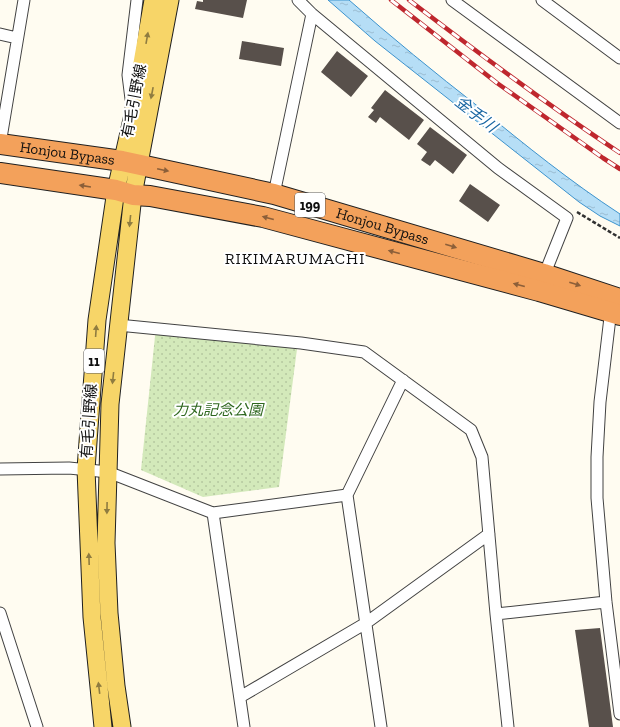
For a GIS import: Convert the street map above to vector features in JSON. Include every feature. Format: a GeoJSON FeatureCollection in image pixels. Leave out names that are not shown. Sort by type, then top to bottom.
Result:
{"type":"FeatureCollection","features":[{"type":"Feature","properties":{"kind":"highway","name":"Honjou Bypass"},"geometry":{"type":"LineString","coordinates":[[0,144],[130,162],[274,194],[616,306]]}},
{"type":"Feature","properties":{"kind":"highway","name":"Honjou Bypass"},"geometry":{"type":"LineString","coordinates":[[0,173],[150,196],[263,217],[542,282]]}},
{"type":"Feature","properties":{"kind":"main road","name":"有毛引野線"},"geometry":{"type":"LineString","coordinates":[[130,162],[133,115],[153,0]]}},
{"type":"Feature","properties":{"kind":"main road","name":"有毛引野線"},"geometry":{"type":"LineString","coordinates":[[104,727],[92,617],[86,469],[97,320],[130,162],[170,0]]}},
{"type":"Feature","properties":{"kind":"main road","name":"有毛引野線"},"geometry":{"type":"LineString","coordinates":[[122,727],[116,686],[109,613],[106,543],[110,404],[118,325],[124,192]]}},
{"type":"Feature","properties":{"kind":"street"},"geometry":{"type":"LineString","coordinates":[[0,144],[24,0]]}},
{"type":"Feature","properties":{"kind":"street"},"geometry":{"type":"LineString","coordinates":[[133,115],[128,75],[138,0]]}},
{"type":"Feature","properties":{"kind":"street"},"geometry":{"type":"LineString","coordinates":[[298,0],[312,14],[498,168],[567,218],[542,282]]}},
{"type":"Feature","properties":{"kind":"street"},"geometry":{"type":"LineString","coordinates":[[452,0],[620,123]]}},
{"type":"Feature","properties":{"kind":"street"},"geometry":{"type":"LineString","coordinates":[[542,0],[620,58]]}},
{"type":"Feature","properties":{"kind":"street"},"geometry":{"type":"LineString","coordinates":[[274,194],[312,14]]}},
{"type":"Feature","properties":{"kind":"street"},"geometry":{"type":"LineString","coordinates":[[0,34],[17,38]]}},
{"type":"Feature","properties":{"kind":"street"},"geometry":{"type":"LineString","coordinates":[[616,306],[600,402],[597,457],[597,498],[606,602],[620,714]]}},
{"type":"Feature","properties":{"kind":"street"},"geometry":{"type":"LineString","coordinates":[[118,325],[302,343],[364,352],[471,430],[482,457],[508,727]]}},
{"type":"Feature","properties":{"kind":"street"},"geometry":{"type":"LineString","coordinates":[[381,727],[347,495],[403,380]]}},
{"type":"Feature","properties":{"kind":"street"},"geometry":{"type":"LineString","coordinates":[[0,469],[86,469],[108,472],[213,513],[347,495]]}},
{"type":"Feature","properties":{"kind":"street"},"geometry":{"type":"LineString","coordinates":[[213,513],[244,727]]}},
{"type":"Feature","properties":{"kind":"street"},"geometry":{"type":"LineString","coordinates":[[240,697],[366,622],[489,534]]}},
{"type":"Feature","properties":{"kind":"street"},"geometry":{"type":"LineString","coordinates":[[496,614],[606,602]]}},
{"type":"Feature","properties":{"kind":"street"},"geometry":{"type":"LineString","coordinates":[[0,613],[37,727]]}},
{"type":"Feature","properties":{"kind":"path"},"geometry":{"type":"LineString","coordinates":[[567,218],[572,209],[620,238]]}},
{"type":"Feature","properties":{"kind":"green space","name":"力丸記念公園"},"geometry":{"type":"Polygon","coordinates":[[[156,327],[297,349],[279,487],[203,497],[141,470],[156,327]]]}},
{"type":"Feature","properties":{"kind":"water","name":"金手川"},"geometry":{"type":"Polygon","coordinates":[[[328,0],[349,0],[413,55],[531,149],[620,214],[620,226],[600,216],[579,202],[375,41],[328,0]]]}},
{"type":"Feature","properties":{"kind":"building"},"geometry":{"type":"Polygon","coordinates":[[[203,0],[247,0],[243,18],[195,9],[197,1],[203,2],[203,0]]]}},
{"type":"Feature","properties":{"kind":"building"},"geometry":{"type":"Polygon","coordinates":[[[242,41],[284,48],[281,66],[239,59],[242,41]]]}},
{"type":"Feature","properties":{"kind":"building"},"geometry":{"type":"Polygon","coordinates":[[[337,51],[368,76],[351,97],[321,72],[337,51]]]}},
{"type":"Feature","properties":{"kind":"building"},"geometry":{"type":"Polygon","coordinates":[[[385,90],[424,120],[409,140],[380,117],[376,123],[368,117],[374,110],[371,108],[385,90]]]}},
{"type":"Feature","properties":{"kind":"building"},"geometry":{"type":"Polygon","coordinates":[[[430,127],[467,155],[453,174],[435,160],[430,166],[421,160],[427,152],[417,144],[430,127]]]}},
{"type":"Feature","properties":{"kind":"building"},"geometry":{"type":"Polygon","coordinates":[[[470,184],[500,205],[488,222],[459,201],[470,184]]]}},
{"type":"Feature","properties":{"kind":"building"},"geometry":{"type":"Polygon","coordinates":[[[600,628],[613,727],[589,727],[575,630],[600,628]]]}},
{"type":"Feature","properties":{"kind":"railway"},"geometry":{"type":"LineString","coordinates":[[391,0],[497,83],[620,169]]}},
{"type":"Feature","properties":{"kind":"railway"},"geometry":{"type":"LineString","coordinates":[[409,0],[513,78],[620,153]]}},
{"type":"Feature","properties":{"kind":"district","name":"RIKIMARUMACHI"},"geometry":{"type":"Point","coordinates":[295,258]}}]}
